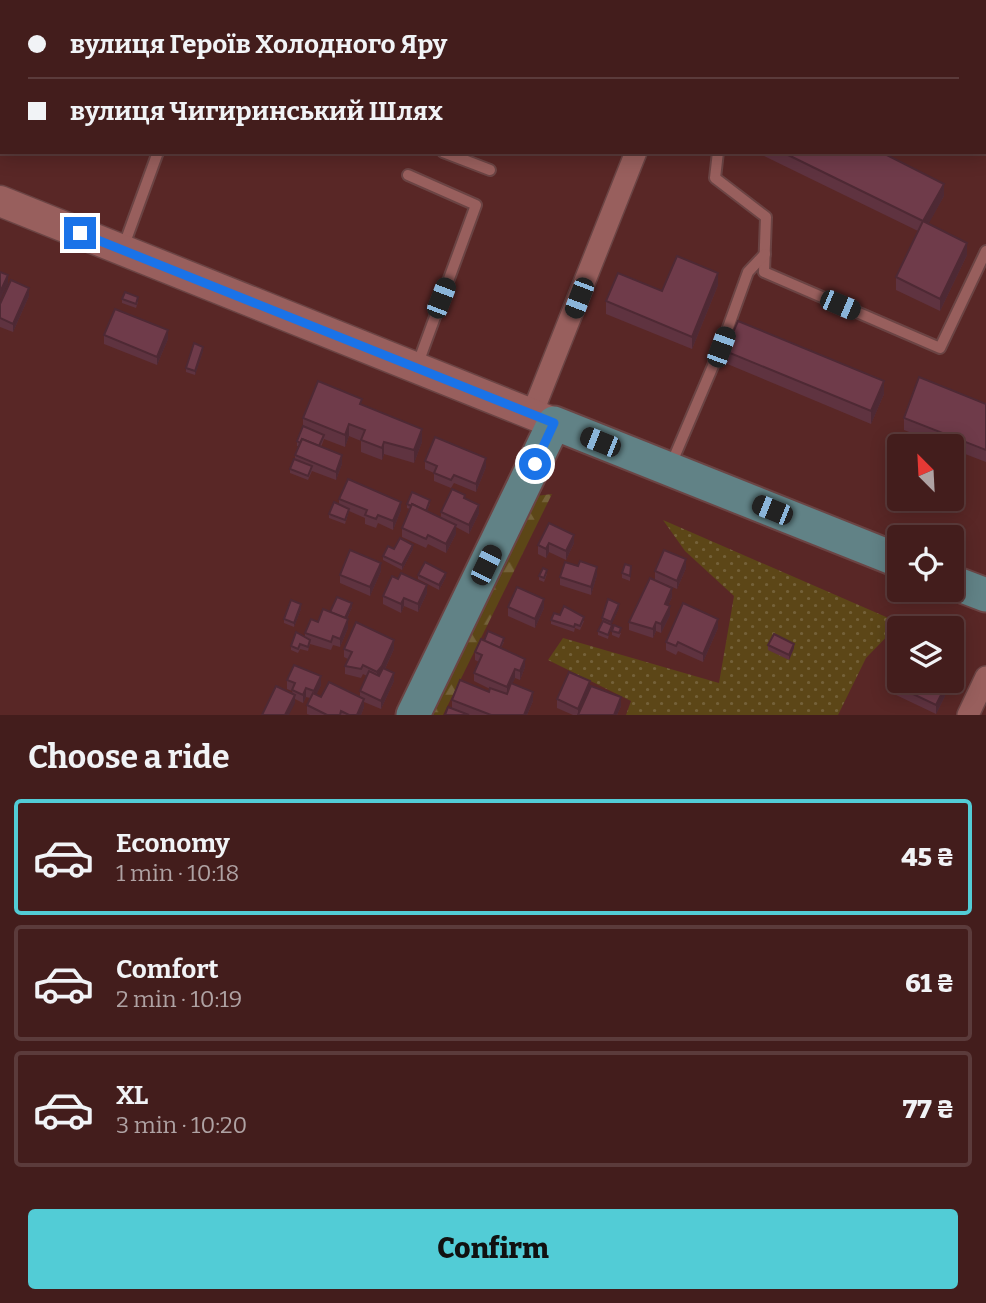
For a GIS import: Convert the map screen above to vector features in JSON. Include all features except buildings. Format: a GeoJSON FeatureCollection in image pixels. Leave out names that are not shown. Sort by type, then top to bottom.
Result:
{"type":"FeatureCollection","features":[{"type":"Feature","properties":{"kind":"main road"},"geometry":{"type":"LineString","coordinates":[[0,201],[887,556]]}},
{"type":"Feature","properties":{"kind":"main road"},"geometry":{"type":"LineString","coordinates":[[413,715],[543,419]]}},
{"type":"Feature","properties":{"kind":"main road"},"geometry":{"type":"LineString","coordinates":[[964,587],[986,595]]}},
{"type":"Feature","properties":{"kind":"street"},"geometry":{"type":"LineString","coordinates":[[543,419],[635,154]]}},
{"type":"Feature","properties":{"kind":"street"},"geometry":{"type":"LineString","coordinates":[[968,715],[986,677]]}},
{"type":"Feature","properties":{"kind":"lane"},"geometry":{"type":"LineString","coordinates":[[122,250],[157,154]]}},
{"type":"Feature","properties":{"kind":"lane"},"geometry":{"type":"LineString","coordinates":[[448,154],[490,170]]}},
{"type":"Feature","properties":{"kind":"lane"},"geometry":{"type":"LineString","coordinates":[[718,154],[716,178],[766,217],[764,272],[940,348],[986,251]]}},
{"type":"Feature","properties":{"kind":"lane"},"geometry":{"type":"LineString","coordinates":[[408,175],[476,205],[416,368]]}},
{"type":"Feature","properties":{"kind":"lane"},"geometry":{"type":"LineString","coordinates":[[669,469],[721,347],[748,272],[765,254]]}},
{"type":"Feature","properties":{"kind":"green space"},"geometry":{"type":"Polygon","coordinates":[[[552,494],[443,715],[428,715],[536,496],[552,494]]]}},
{"type":"Feature","properties":{"kind":"green space"},"geometry":{"type":"Polygon","coordinates":[[[663,520],[887,617],[887,636],[866,658],[838,715],[626,715],[631,701],[548,660],[563,638],[719,683],[734,596],[685,551],[663,520]]]}},
{"type":"Feature","properties":{"kind":"route"},"geometry":{"type":"LineString","coordinates":[[80,233],[554,423],[535,464]]}}]}
